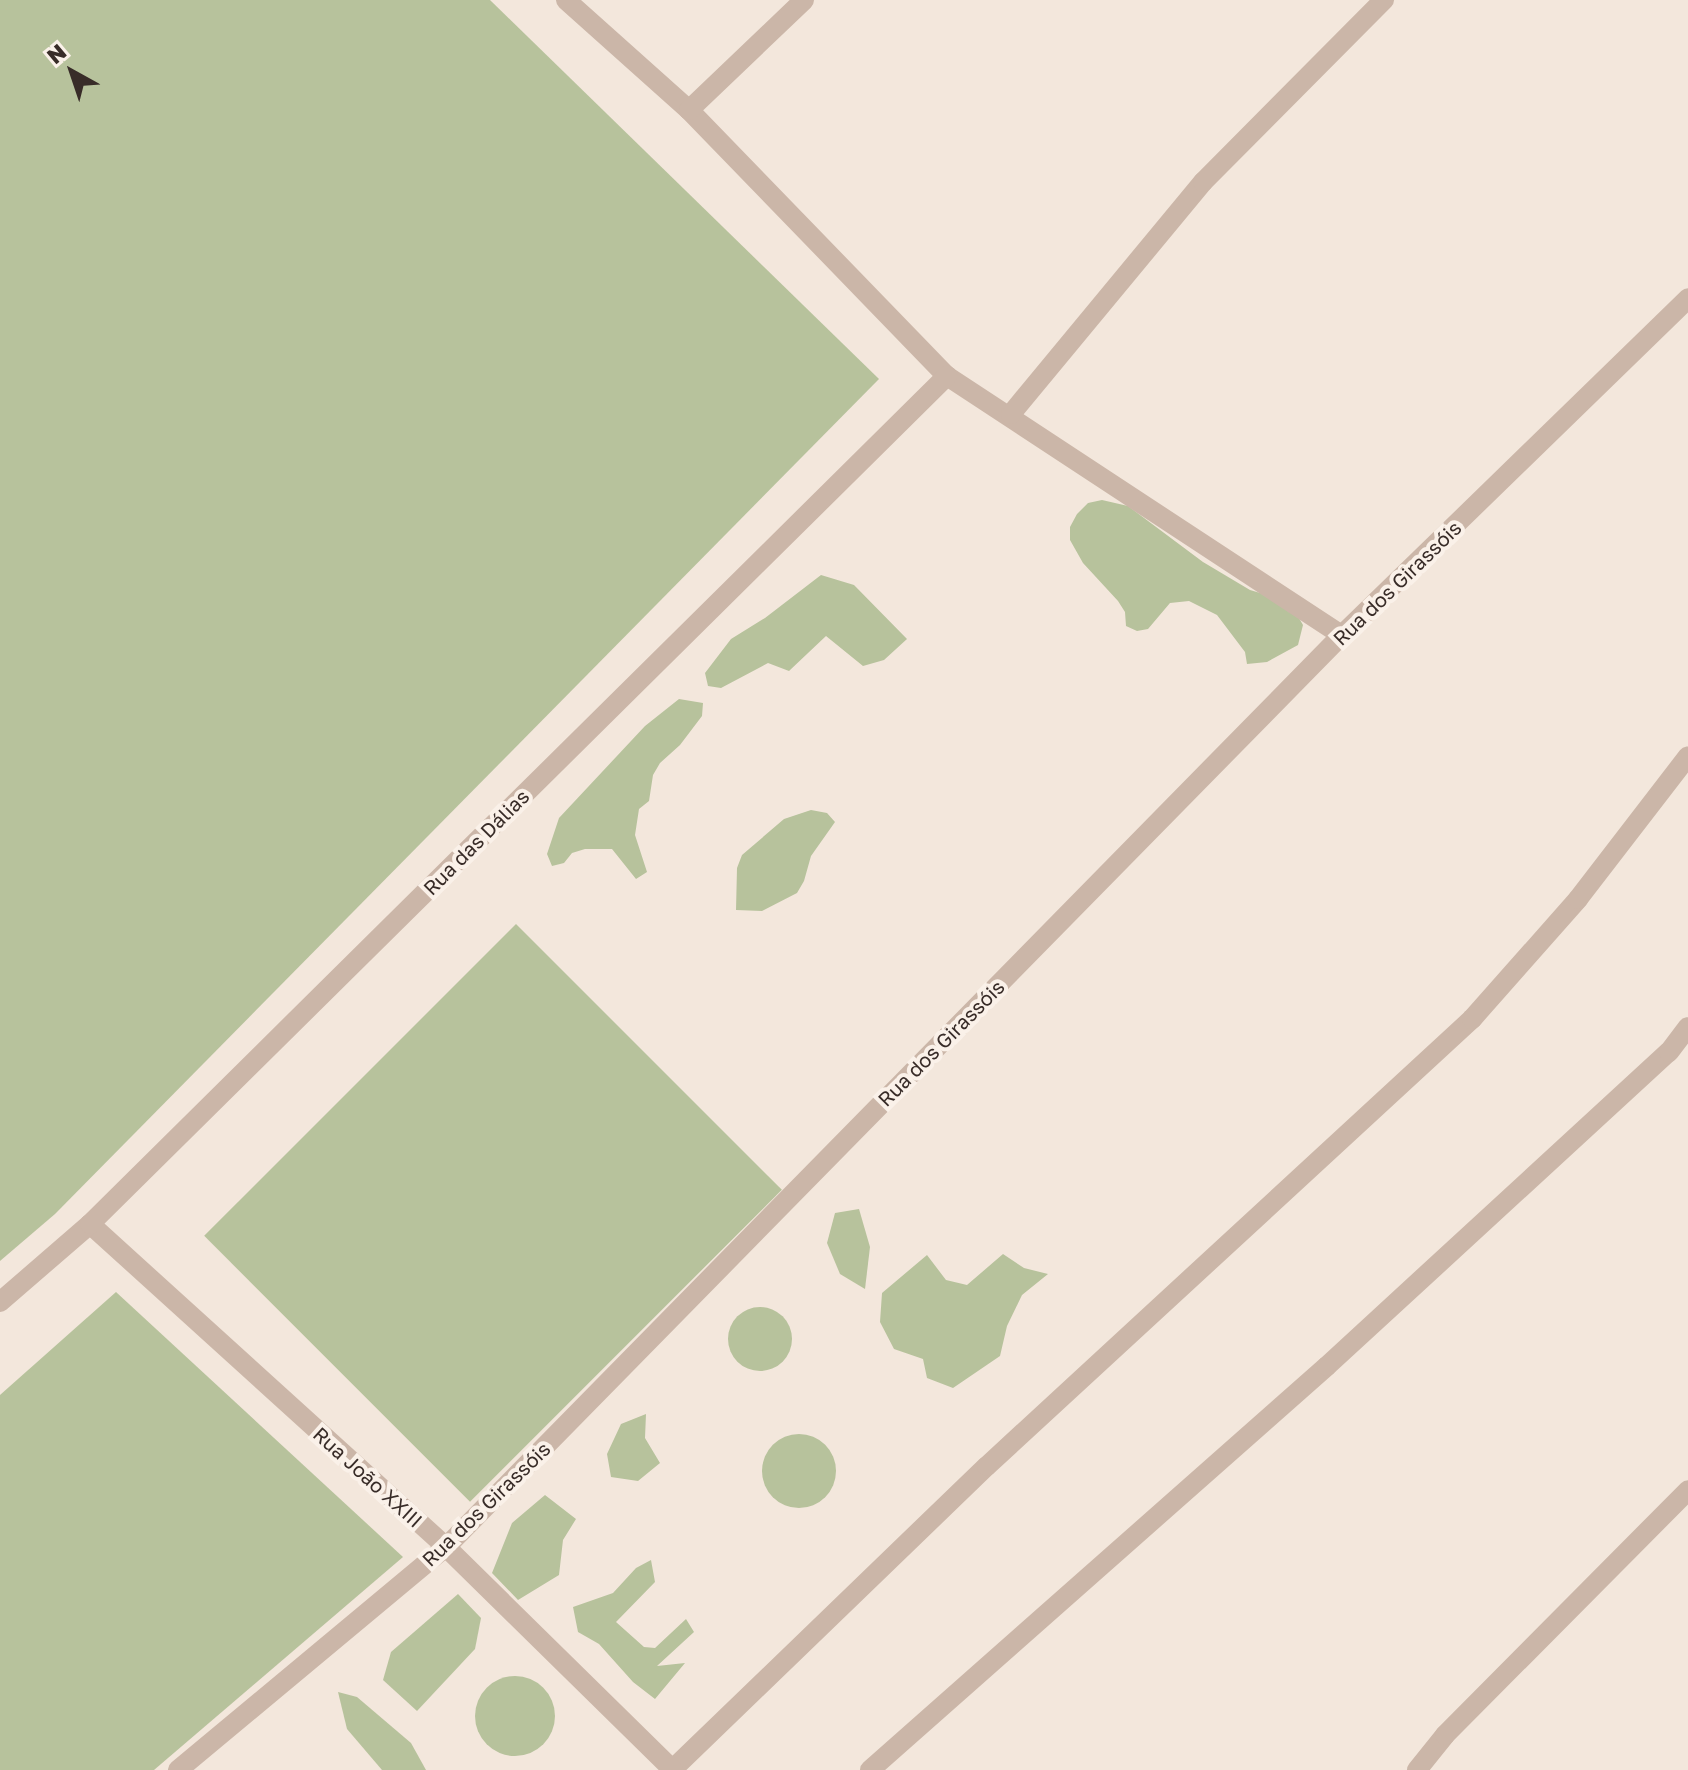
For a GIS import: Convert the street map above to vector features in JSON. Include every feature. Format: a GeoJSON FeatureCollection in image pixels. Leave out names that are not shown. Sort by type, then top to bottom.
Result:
{"type":"FeatureCollection","features":[{"type":"Feature","properties":{"kind":"street"},"geometry":{"type":"LineString","coordinates":[[566,0],[689,110],[947,376],[1011,414],[1342,635]]}},
{"type":"Feature","properties":{"kind":"street"},"geometry":{"type":"LineString","coordinates":[[689,110],[804,0]]}},
{"type":"Feature","properties":{"kind":"street"},"geometry":{"type":"LineString","coordinates":[[1011,414],[1203,182],[1384,0]]}},
{"type":"Feature","properties":{"kind":"street","name":"Rua dos Girassóis"},"geometry":{"type":"LineString","coordinates":[[178,1770],[446,1547],[1342,635],[1688,298]]}},
{"type":"Feature","properties":{"kind":"street","name":"Rua das Dálias"},"geometry":{"type":"LineString","coordinates":[[0,1302],[90,1224],[947,376]]}},
{"type":"Feature","properties":{"kind":"street"},"geometry":{"type":"LineString","coordinates":[[673,1770],[987,1466],[1472,1019],[1578,899],[1688,756]]}},
{"type":"Feature","properties":{"kind":"street"},"geometry":{"type":"LineString","coordinates":[[870,1770],[1338,1355],[1669,1052],[1688,1027]]}},
{"type":"Feature","properties":{"kind":"street","name":"Rua João XXIII"},"geometry":{"type":"LineString","coordinates":[[90,1224],[446,1547],[673,1770]]}},
{"type":"Feature","properties":{"kind":"street"},"geometry":{"type":"LineString","coordinates":[[1417,1770],[1445,1735],[1688,1490]]}},
{"type":"Feature","properties":{"kind":"green space"},"geometry":{"type":"Polygon","coordinates":[[[0,0],[490,0],[879,379],[55,1214],[0,1261],[0,0]]]}},
{"type":"Feature","properties":{"kind":"green space"},"geometry":{"type":"Polygon","coordinates":[[[1102,500],[1128,506],[1203,562],[1250,590],[1274,597],[1296,613],[1303,625],[1298,645],[1267,662],[1247,664],[1245,652],[1217,615],[1189,601],[1170,603],[1148,629],[1137,631],[1126,626],[1125,612],[1118,601],[1083,563],[1070,540],[1070,527],[1077,514],[1088,503],[1102,500]]]}},
{"type":"Feature","properties":{"kind":"green space"},"geometry":{"type":"Polygon","coordinates":[[[821,575],[854,585],[907,639],[884,660],[863,666],[826,636],[789,671],[768,663],[721,688],[708,686],[705,673],[731,639],[765,618],[821,575]]]}},
{"type":"Feature","properties":{"kind":"green space"},"geometry":{"type":"Polygon","coordinates":[[[679,699],[703,703],[702,716],[680,745],[660,763],[653,775],[649,801],[639,809],[635,835],[647,872],[636,879],[612,849],[585,849],[572,853],[564,863],[552,866],[547,854],[559,818],[645,726],[679,699]]]}},
{"type":"Feature","properties":{"kind":"green space"},"geometry":{"type":"Polygon","coordinates":[[[811,810],[827,813],[835,822],[811,856],[797,893],[762,911],[736,910],[737,868],[742,855],[784,819],[811,810]]]}},
{"type":"Feature","properties":{"kind":"green space"},"geometry":{"type":"Polygon","coordinates":[[[516,924],[782,1190],[470,1502],[204,1236],[516,924]]]}},
{"type":"Feature","properties":{"kind":"green space"},"geometry":{"type":"Polygon","coordinates":[[[859,1209],[870,1247],[865,1289],[840,1274],[827,1243],[835,1213],[859,1209]]]}},
{"type":"Feature","properties":{"kind":"green space"},"geometry":{"type":"Polygon","coordinates":[[[1003,1254],[1024,1268],[1048,1274],[1022,1295],[1007,1326],[1000,1356],[953,1388],[927,1378],[923,1359],[894,1349],[880,1322],[882,1293],[927,1255],[946,1280],[967,1285],[1003,1254]]]}},
{"type":"Feature","properties":{"kind":"green space"},"geometry":{"type":"Polygon","coordinates":[[[116,1292],[403,1557],[154,1770],[0,1770],[0,1395],[116,1292]]]}},
{"type":"Feature","properties":{"kind":"green space"},"geometry":{"type":"Polygon","coordinates":[[[754,1307],[766,1307],[783,1316],[790,1327],[790,1351],[783,1362],[766,1371],[754,1371],[742,1366],[733,1357],[728,1345],[728,1333],[733,1321],[742,1312],[754,1307]]]}},
{"type":"Feature","properties":{"kind":"green space"},"geometry":{"type":"Polygon","coordinates":[[[646,1414],[645,1438],[660,1463],[638,1481],[611,1477],[607,1454],[621,1424],[646,1414]]]}},
{"type":"Feature","properties":{"kind":"green space"},"geometry":{"type":"Polygon","coordinates":[[[792,1434],[806,1434],[820,1440],[830,1450],[836,1471],[834,1485],[820,1502],[806,1508],[792,1508],[778,1502],[768,1492],[762,1478],[762,1464],[768,1450],[778,1440],[792,1434]]]}},
{"type":"Feature","properties":{"kind":"green space"},"geometry":{"type":"Polygon","coordinates":[[[545,1495],[576,1519],[563,1540],[559,1575],[518,1600],[492,1573],[512,1523],[545,1495]]]}},
{"type":"Feature","properties":{"kind":"green space"},"geometry":{"type":"Polygon","coordinates":[[[651,1560],[655,1582],[616,1622],[644,1647],[655,1648],[686,1619],[694,1632],[657,1666],[685,1663],[655,1699],[633,1682],[599,1644],[578,1632],[573,1607],[613,1593],[636,1568],[651,1560]]]}},
{"type":"Feature","properties":{"kind":"green space"},"geometry":{"type":"Polygon","coordinates":[[[458,1594],[481,1618],[475,1649],[417,1711],[383,1680],[391,1652],[458,1594]]]}},
{"type":"Feature","properties":{"kind":"green space"},"geometry":{"type":"Polygon","coordinates":[[[515,1676],[530,1679],[543,1688],[552,1701],[555,1716],[552,1731],[543,1744],[530,1753],[515,1756],[500,1753],[487,1744],[478,1731],[475,1716],[478,1701],[487,1688],[500,1679],[515,1676]]]}},
{"type":"Feature","properties":{"kind":"green space"},"geometry":{"type":"Polygon","coordinates":[[[338,1692],[357,1697],[411,1743],[426,1770],[382,1770],[347,1729],[338,1692]]]}}]}
